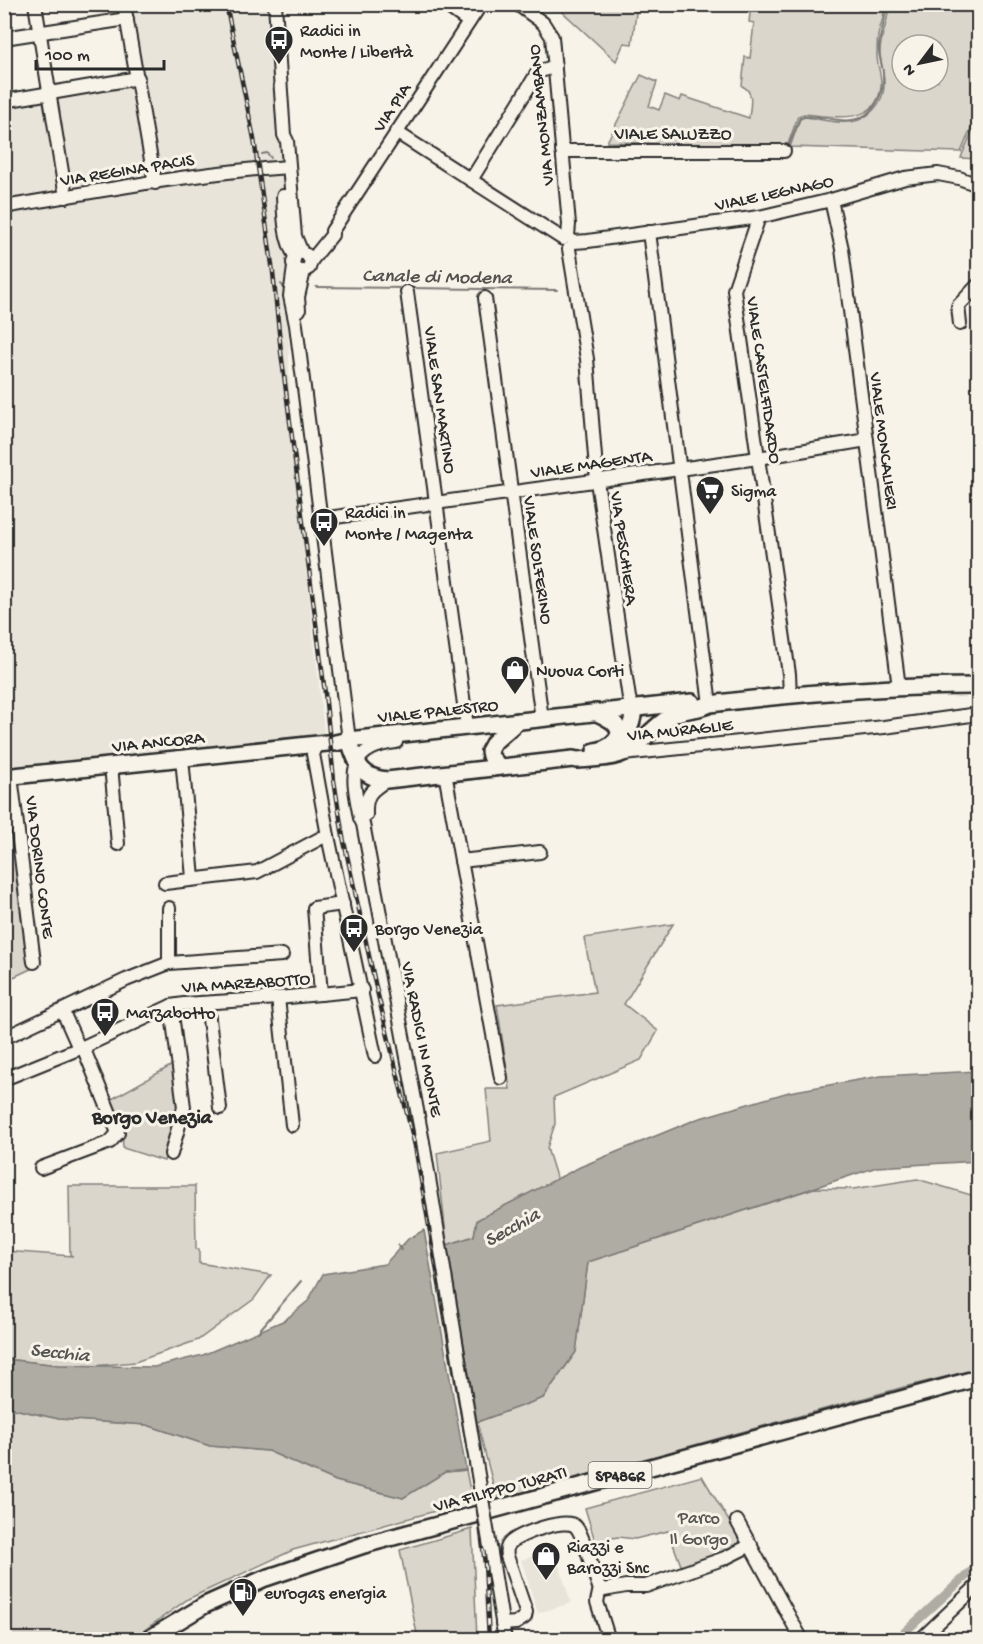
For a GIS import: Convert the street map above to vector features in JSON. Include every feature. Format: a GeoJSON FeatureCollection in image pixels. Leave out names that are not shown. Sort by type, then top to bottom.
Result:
{"type":"FeatureCollection","features":[{"type":"Feature","properties":{"kind":"main road","name":"VIALE PALESTRO"},"geometry":{"type":"LineString","coordinates":[[619,755],[667,718],[683,710],[702,708],[710,704],[899,687],[978,686]]}},
{"type":"Feature","properties":{"kind":"main road","name":"VIALE PALESTRO"},"geometry":{"type":"LineString","coordinates":[[332,743],[700,701],[710,704]]}},
{"type":"Feature","properties":{"kind":"main road"},"geometry":{"type":"LineString","coordinates":[[573,759],[574,757],[608,753],[618,747],[630,728],[633,708]]}},
{"type":"Feature","properties":{"kind":"main road"},"geometry":{"type":"LineString","coordinates":[[536,762],[542,757],[605,749],[612,745],[618,737],[615,723],[595,712]]}},
{"type":"Feature","properties":{"kind":"main road"},"geometry":{"type":"LineString","coordinates":[[499,766],[490,756],[491,746],[518,721]]}},
{"type":"Feature","properties":{"kind":"main road","name":"VIA ANCORA"},"geometry":{"type":"LineString","coordinates":[[8,777],[332,743]]}},
{"type":"Feature","properties":{"kind":"main road","name":"VIA RADICI IN MONTE"},"geometry":{"type":"LineString","coordinates":[[332,743],[356,764]]}},
{"type":"Feature","properties":{"kind":"main road","name":"VIA MURAGLIE"},"geometry":{"type":"LineString","coordinates":[[387,780],[536,762],[619,755]]}},
{"type":"Feature","properties":{"kind":"main road"},"geometry":{"type":"LineString","coordinates":[[356,764],[375,779],[387,780]]}},
{"type":"Feature","properties":{"kind":"main road","name":"VIA FILIPPO TURATI"},"geometry":{"type":"LineString","coordinates":[[147,1640],[205,1605],[263,1579],[363,1545],[882,1402],[978,1378]]}},
{"type":"Feature","properties":{"kind":"street"},"geometry":{"type":"LineString","coordinates":[[35,4],[66,197]]}},
{"type":"Feature","properties":{"kind":"street"},"geometry":{"type":"LineString","coordinates":[[124,4],[155,183]]}},
{"type":"Feature","properties":{"kind":"street","name":"VIA RADICI IN MONTE"},"geometry":{"type":"LineString","coordinates":[[275,4],[284,135],[281,142],[285,167],[285,221],[291,249],[302,260],[298,297],[299,322],[296,325],[321,519],[332,743]]}},
{"type":"Feature","properties":{"kind":"street"},"geometry":{"type":"LineString","coordinates":[[444,4],[470,22]]}},
{"type":"Feature","properties":{"kind":"street","name":"VIA PIA"},"geometry":{"type":"LineString","coordinates":[[302,260],[328,232],[332,231],[482,4]]}},
{"type":"Feature","properties":{"kind":"street","name":"VIA MONZAMBANO"},"geometry":{"type":"LineString","coordinates":[[517,4],[548,28],[552,37],[569,225],[568,241]]}},
{"type":"Feature","properties":{"kind":"street"},"geometry":{"type":"LineString","coordinates":[[4,38],[127,19]]}},
{"type":"Feature","properties":{"kind":"street"},"geometry":{"type":"LineString","coordinates":[[471,180],[538,72],[555,66]]}},
{"type":"Feature","properties":{"kind":"street"},"geometry":{"type":"LineString","coordinates":[[4,100],[138,78]]}},
{"type":"Feature","properties":{"kind":"street"},"geometry":{"type":"LineString","coordinates":[[396,132],[568,241]]}},
{"type":"Feature","properties":{"kind":"street","name":"VIALE SALUZZO"},"geometry":{"type":"LineString","coordinates":[[562,151],[784,151]]}},
{"type":"Feature","properties":{"kind":"street","name":"VIA REGINA PACIS"},"geometry":{"type":"LineString","coordinates":[[4,207],[195,175],[285,167]]}},
{"type":"Feature","properties":{"kind":"street","name":"VIALE LEGNAGO"},"geometry":{"type":"LineString","coordinates":[[568,241],[588,242],[759,217],[831,200],[905,178],[938,174],[959,177],[978,185]]}},
{"type":"Feature","properties":{"kind":"street","name":"VIALE MONCALIERI"},"geometry":{"type":"LineString","coordinates":[[831,200],[842,249],[899,687]]}},
{"type":"Feature","properties":{"kind":"street","name":"VIALE CASTELFIDARDO"},"geometry":{"type":"LineString","coordinates":[[759,217],[734,290],[789,674],[790,695]]}},
{"type":"Feature","properties":{"kind":"street"},"geometry":{"type":"LineString","coordinates":[[649,232],[710,704]]}},
{"type":"Feature","properties":{"kind":"street","name":"VIA PESCHIERA"},"geometry":{"type":"LineString","coordinates":[[568,241],[587,359],[597,480],[629,698],[633,708]]}},
{"type":"Feature","properties":{"kind":"street"},"geometry":{"type":"LineString","coordinates":[[960,324],[958,306],[978,285]]}},
{"type":"Feature","properties":{"kind":"street","name":"VIALE SAN MARTINO"},"geometry":{"type":"LineString","coordinates":[[407,292],[467,726]]}},
{"type":"Feature","properties":{"kind":"street","name":"VIALE SOLFERINO"},"geometry":{"type":"LineString","coordinates":[[485,298],[542,719]]}},
{"type":"Feature","properties":{"kind":"street","name":"VIALE MAGENTA"},"geometry":{"type":"LineString","coordinates":[[321,519],[758,458],[867,440]]}},
{"type":"Feature","properties":{"kind":"street","name":"VIA MURAGLIE"},"geometry":{"type":"LineString","coordinates":[[619,755],[884,727],[978,714]]}},
{"type":"Feature","properties":{"kind":"street"},"geometry":{"type":"LineString","coordinates":[[356,764],[375,746],[410,740],[428,731]]}},
{"type":"Feature","properties":{"kind":"street"},"geometry":{"type":"LineString","coordinates":[[165,883],[257,872],[321,838],[328,837],[332,832],[332,743]]}},
{"type":"Feature","properties":{"kind":"street"},"geometry":{"type":"LineString","coordinates":[[182,758],[193,878]]}},
{"type":"Feature","properties":{"kind":"street","name":"VIA RADICI IN MONTE"},"geometry":{"type":"LineString","coordinates":[[356,764],[353,778],[423,1142],[505,1640]]}},
{"type":"Feature","properties":{"kind":"street"},"geometry":{"type":"LineString","coordinates":[[111,765],[118,844]]}},
{"type":"Feature","properties":{"kind":"street"},"geometry":{"type":"LineString","coordinates":[[445,773],[501,1078]]}},
{"type":"Feature","properties":{"kind":"street","name":"VIA DORINO CONTE"},"geometry":{"type":"LineString","coordinates":[[8,777],[34,962]]}},
{"type":"Feature","properties":{"kind":"street"},"geometry":{"type":"LineString","coordinates":[[363,824],[366,819],[366,800],[375,788],[387,780]]}},
{"type":"Feature","properties":{"kind":"street"},"geometry":{"type":"LineString","coordinates":[[328,837],[375,1056]]}},
{"type":"Feature","properties":{"kind":"street"},"geometry":{"type":"LineString","coordinates":[[461,861],[540,852]]}},
{"type":"Feature","properties":{"kind":"street"},"geometry":{"type":"LineString","coordinates":[[321,994],[314,908],[343,904]]}},
{"type":"Feature","properties":{"kind":"street"},"geometry":{"type":"LineString","coordinates":[[169,909],[169,963]]}},
{"type":"Feature","properties":{"kind":"street"},"geometry":{"type":"LineString","coordinates":[[4,1038],[169,963],[282,955]]}},
{"type":"Feature","properties":{"kind":"street","name":"VIA MARZABOTTO"},"geometry":{"type":"LineString","coordinates":[[4,1079],[81,1048],[171,1006],[362,990]]}},
{"type":"Feature","properties":{"kind":"street"},"geometry":{"type":"LineString","coordinates":[[278,998],[292,1125]]}},
{"type":"Feature","properties":{"kind":"street"},"geometry":{"type":"LineString","coordinates":[[207,1003],[220,1108]]}},
{"type":"Feature","properties":{"kind":"street"},"geometry":{"type":"LineString","coordinates":[[171,1006],[184,1107],[171,1154]]}},
{"type":"Feature","properties":{"kind":"street"},"geometry":{"type":"LineString","coordinates":[[41,1168],[110,1142],[118,1133],[63,1012]]}},
{"type":"Feature","properties":{"kind":"street"},"geometry":{"type":"LineString","coordinates":[[737,1521],[802,1640]]}},
{"type":"Feature","properties":{"kind":"street"},"geometry":{"type":"LineString","coordinates":[[502,1624],[516,1623],[525,1617],[526,1612],[507,1556],[506,1549],[510,1543],[524,1535],[564,1522],[571,1523],[579,1529],[600,1588],[597,1602],[609,1640]]}},
{"type":"Feature","properties":{"kind":"street"},"geometry":{"type":"LineString","coordinates":[[600,1588],[610,1590],[626,1586],[646,1586],[725,1558],[751,1545]]}},
{"type":"Feature","properties":{"kind":"street"},"geometry":{"type":"LineString","coordinates":[[920,1640],[978,1585]]}},
{"type":"Feature","properties":{"kind":"shaded area"},"geometry":{"type":"Polygon","coordinates":[[[242,4],[243,10],[269,7],[287,228],[290,424],[325,740],[5,776],[5,99],[139,78],[125,5],[242,4]]]}},
{"type":"Feature","properties":{"kind":"shaded area","name":"Riazzi e Barozzi Snc"},"geometry":{"type":"Polygon","coordinates":[[[554,1549],[571,1603],[538,1613],[521,1560],[554,1549]]]}},
{"type":"Feature","properties":{"kind":"green space"},"geometry":{"type":"Polygon","coordinates":[[[555,5],[637,5],[632,44],[624,43],[616,61],[555,5]]]}},
{"type":"Feature","properties":{"kind":"green space"},"geometry":{"type":"Polygon","coordinates":[[[751,5],[884,5],[877,46],[881,87],[877,100],[871,108],[862,114],[851,116],[804,114],[798,116],[787,147],[607,142],[641,75],[657,82],[649,106],[659,110],[665,95],[680,101],[682,96],[749,118],[750,96],[742,86],[745,57],[750,58],[754,23],[749,22],[751,5]]]}},
{"type":"Feature","properties":{"kind":"green space"},"geometry":{"type":"Polygon","coordinates":[[[888,5],[978,5],[978,112],[961,152],[790,147],[800,119],[805,117],[834,122],[857,121],[878,105],[884,87],[880,47],[888,5]]]}},
{"type":"Feature","properties":{"kind":"green space"},"geometry":{"type":"Polygon","coordinates":[[[978,118],[978,159],[961,158],[962,155],[978,118]]]}},
{"type":"Feature","properties":{"kind":"green space"},"geometry":{"type":"Polygon","coordinates":[[[11,775],[37,966],[5,981],[4,776],[11,775]]]}},
{"type":"Feature","properties":{"kind":"green space"},"geometry":{"type":"Polygon","coordinates":[[[673,924],[624,1004],[658,1031],[641,1060],[554,1097],[555,1124],[547,1148],[557,1180],[477,1220],[474,1236],[447,1245],[437,1153],[491,1141],[486,1089],[510,1089],[497,1005],[595,992],[584,938],[673,924]]]}},
{"type":"Feature","properties":{"kind":"green space"},"geometry":{"type":"Polygon","coordinates":[[[174,1064],[180,1103],[164,1161],[123,1148],[122,1130],[110,1100],[174,1064]]]}},
{"type":"Feature","properties":{"kind":"green space"},"geometry":{"type":"Polygon","coordinates":[[[917,1179],[978,1197],[978,1369],[904,1387],[500,1499],[494,1488],[477,1422],[543,1398],[576,1352],[588,1262],[814,1188],[853,1189],[917,1179]]]}},
{"type":"Feature","properties":{"kind":"green space"},"geometry":{"type":"Polygon","coordinates":[[[69,1186],[195,1186],[196,1249],[199,1249],[199,1263],[271,1275],[254,1299],[198,1340],[135,1362],[93,1366],[5,1359],[4,1251],[73,1256],[70,1255],[69,1186]]]}},
{"type":"Feature","properties":{"kind":"green space"},"geometry":{"type":"Polygon","coordinates":[[[4,1407],[59,1419],[147,1425],[210,1446],[268,1451],[336,1481],[403,1498],[445,1472],[466,1470],[472,1501],[293,1550],[188,1599],[132,1639],[5,1639],[4,1407]]]}},
{"type":"Feature","properties":{"kind":"green space","name":"Parco Il Gorgo"},"geometry":{"type":"Polygon","coordinates":[[[702,1476],[742,1543],[682,1568],[668,1531],[635,1539],[618,1537],[595,1541],[585,1508],[702,1476]]]}},
{"type":"Feature","properties":{"kind":"green space"},"geometry":{"type":"Polygon","coordinates":[[[472,1529],[477,1639],[418,1639],[400,1550],[472,1529]]]}},
{"type":"Feature","properties":{"kind":"water","name":"Secchia"},"geometry":{"type":"Polygon","coordinates":[[[978,1071],[978,1161],[877,1167],[588,1262],[576,1352],[543,1398],[477,1422],[447,1245],[474,1236],[477,1220],[580,1167],[697,1119],[789,1092],[881,1076],[978,1071]]]}},
{"type":"Feature","properties":{"kind":"water"},"geometry":{"type":"Polygon","coordinates":[[[424,1230],[466,1470],[445,1472],[403,1498],[336,1481],[268,1451],[210,1446],[147,1425],[59,1419],[5,1407],[5,1359],[59,1365],[154,1367],[203,1355],[285,1320],[308,1301],[323,1274],[385,1264],[408,1239],[424,1230]]]}},
{"type":"Feature","properties":{"kind":"waterway"},"geometry":{"type":"LineString","coordinates":[[789,145],[800,117],[813,116],[846,121],[860,118],[872,109],[880,96],[883,81],[879,50],[886,4]]}},
{"type":"Feature","properties":{"kind":"waterway","name":"Canale di Modena"},"geometry":{"type":"LineString","coordinates":[[262,154],[267,153],[271,158]]}},
{"type":"Feature","properties":{"kind":"waterway","name":"Canale di Modena"},"geometry":{"type":"LineString","coordinates":[[281,284],[285,289]]}},
{"type":"Feature","properties":{"kind":"waterway","name":"Canale di Modena"},"geometry":{"type":"LineString","coordinates":[[316,287],[405,288]]}},
{"type":"Feature","properties":{"kind":"waterway","name":"Canale di Modena"},"geometry":{"type":"LineString","coordinates":[[410,288],[557,290]]}},
{"type":"Feature","properties":{"kind":"waterway"},"geometry":{"type":"LineString","coordinates":[[398,1244],[401,1250]]}},
{"type":"Feature","properties":{"kind":"waterway"},"geometry":{"type":"LineString","coordinates":[[258,1332],[301,1281]]}},
{"type":"Feature","properties":{"kind":"waterway"},"geometry":{"type":"LineString","coordinates":[[896,1640],[978,1565]]}},
{"type":"Feature","properties":{"kind":"railway"},"geometry":{"type":"LineString","coordinates":[[226,4],[254,139],[273,272],[334,780],[343,837],[375,983],[415,1146],[477,1500],[485,1564],[489,1640]]}},
{"type":"Feature","properties":{"kind":"place","name":"Radici in Monte / Libertà"},"geometry":{"type":"Point","coordinates":[279,66]}},
{"type":"Feature","properties":{"kind":"place","name":"Sigma"},"geometry":{"type":"Point","coordinates":[710,516]}},
{"type":"Feature","properties":{"kind":"place","name":"Radici in Monte / Magenta"},"geometry":{"type":"Point","coordinates":[324,548]}},
{"type":"Feature","properties":{"kind":"place","name":"Nuova Corti"},"geometry":{"type":"Point","coordinates":[515,696]}},
{"type":"Feature","properties":{"kind":"place","name":"Borgo Venezia"},"geometry":{"type":"Point","coordinates":[354,954]}},
{"type":"Feature","properties":{"kind":"place","name":"Marzabotto"},"geometry":{"type":"Point","coordinates":[105,1038]}},
{"type":"Feature","properties":{"kind":"place","name":"Riazzi e Barozzi Snc"},"geometry":{"type":"Point","coordinates":[546,1582]}},
{"type":"Feature","properties":{"kind":"place","name":"eurogas energia"},"geometry":{"type":"Point","coordinates":[243,1618]}},
{"type":"Feature","properties":{"kind":"district","name":"Borgo Venezia"},"geometry":{"type":"Point","coordinates":[152,1116]}}]}
